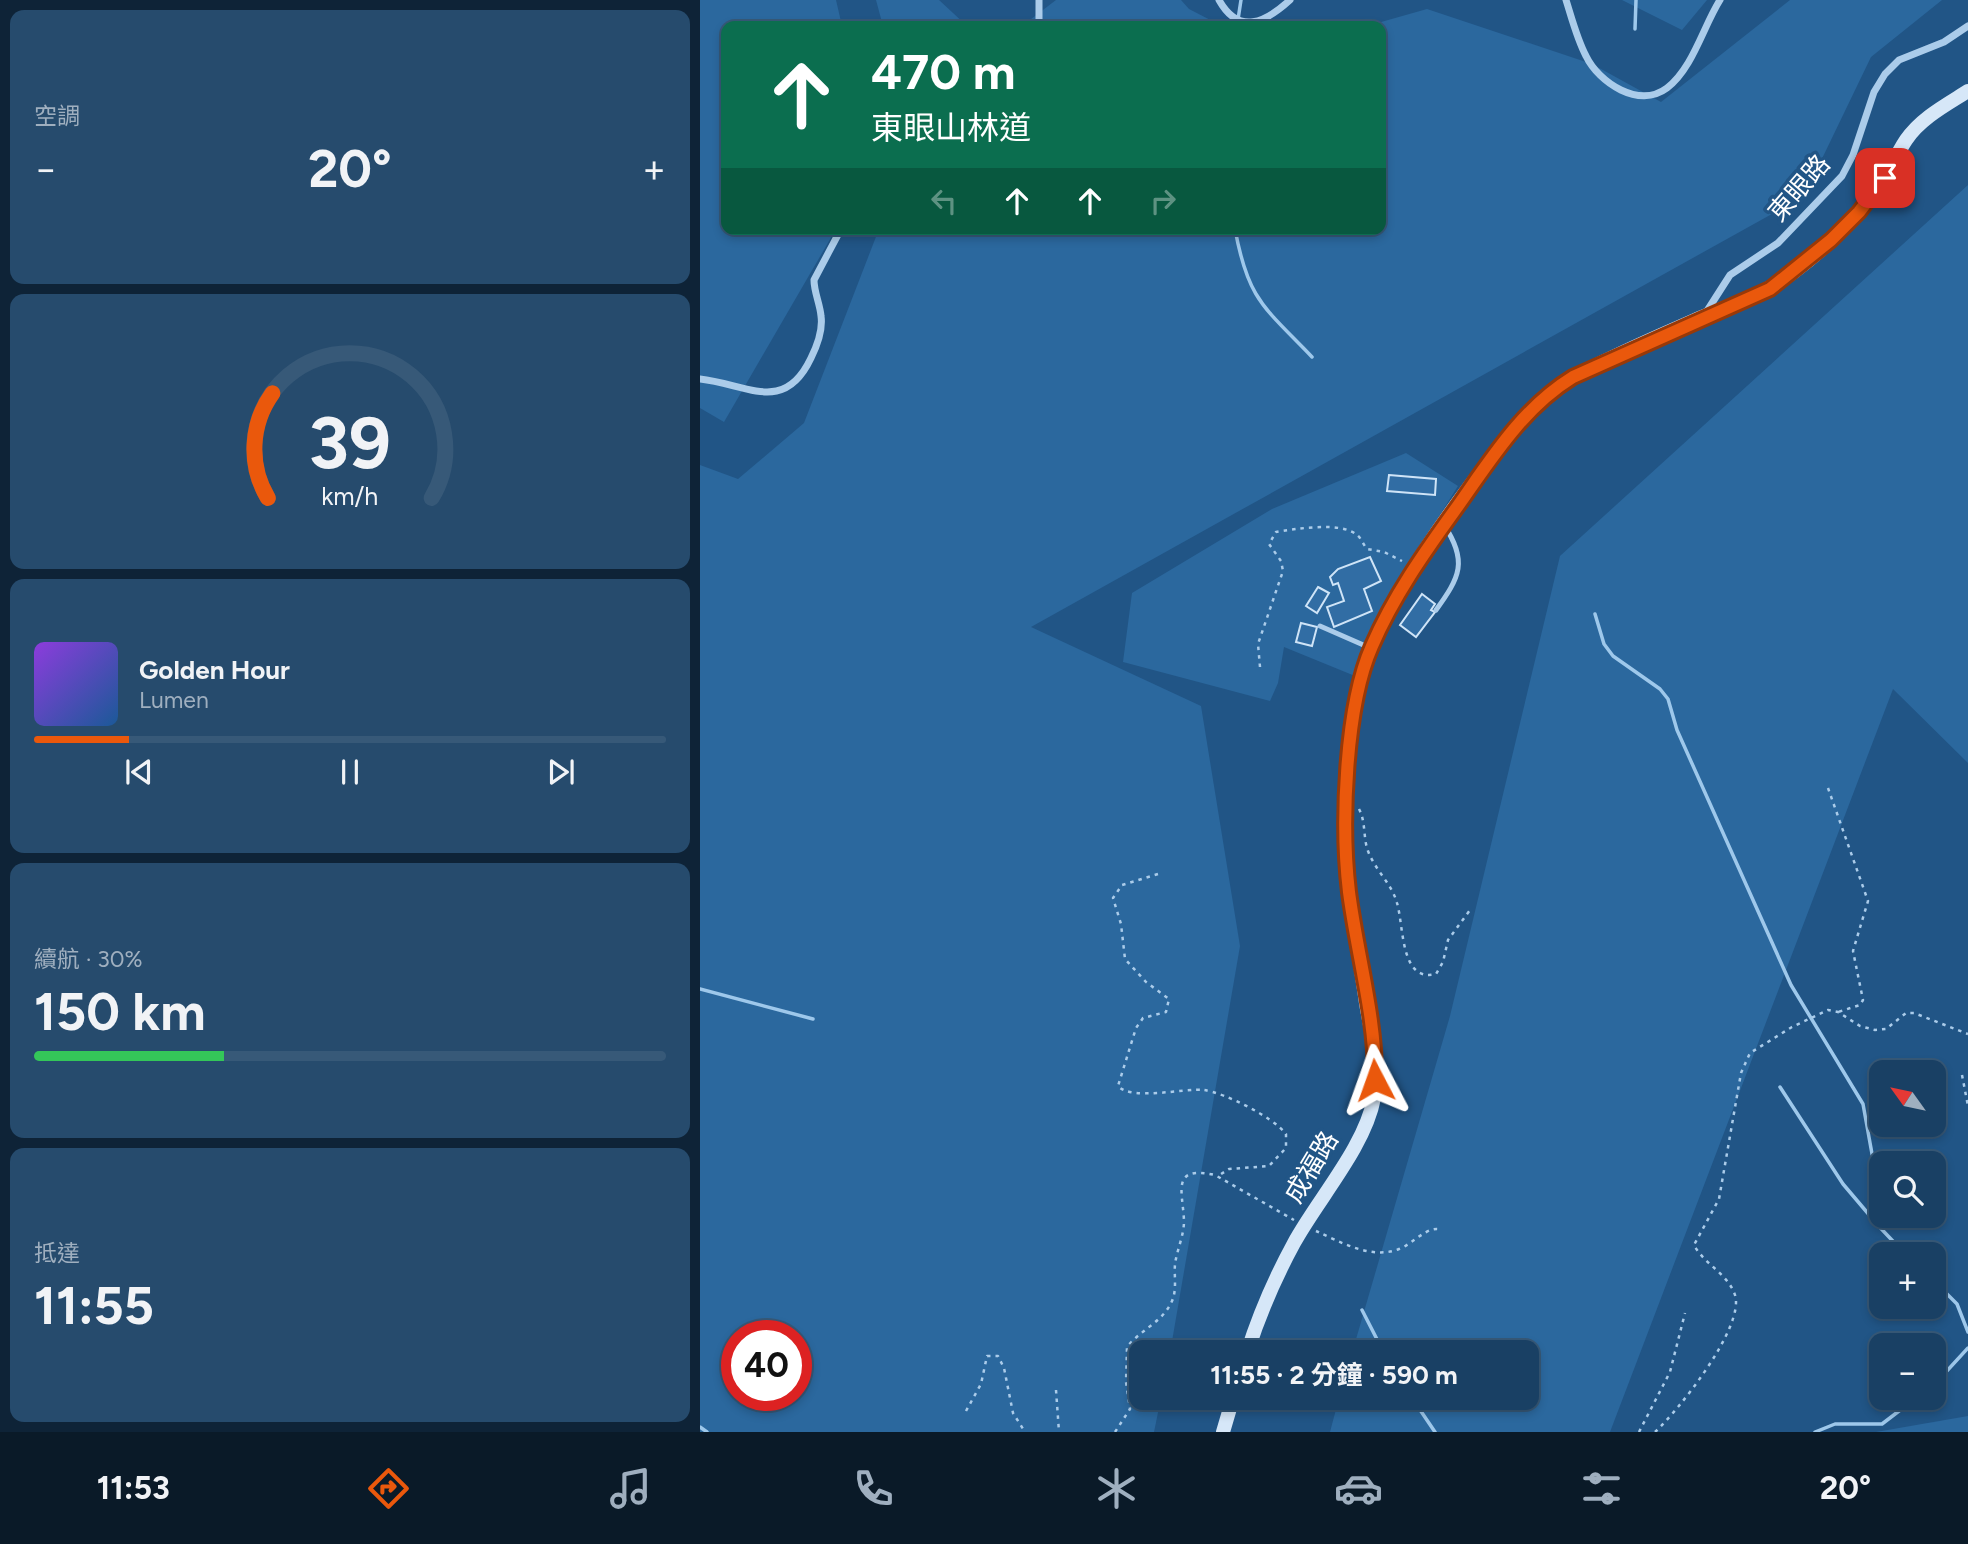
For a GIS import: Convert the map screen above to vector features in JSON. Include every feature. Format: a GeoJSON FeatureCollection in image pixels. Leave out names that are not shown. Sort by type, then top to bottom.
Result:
{"type":"FeatureCollection","features":[{"type":"Feature","properties":{"kind":"street"},"geometry":{"type":"LineString","coordinates":[[1039,0],[1039,21]]}},
{"type":"Feature","properties":{"kind":"street"},"geometry":{"type":"LineString","coordinates":[[1219,0],[1230,15],[1252,21]]}},
{"type":"Feature","properties":{"kind":"street"},"geometry":{"type":"LineString","coordinates":[[1260,21],[1270,18],[1290,0]]}},
{"type":"Feature","properties":{"kind":"street"},"geometry":{"type":"LineString","coordinates":[[1566,0],[1586,57],[1610,82],[1639,97],[1667,88],[1695,50],[1720,0]]}},
{"type":"Feature","properties":{"kind":"street","name":"東眼路"},"geometry":{"type":"LineString","coordinates":[[1704,316],[1730,275],[1778,243],[1842,176],[1853,155],[1874,92],[1885,74],[1899,60],[1944,42],[1968,26]]}},
{"type":"Feature","properties":{"kind":"street","name":"成福路"},"geometry":{"type":"LineString","coordinates":[[1251,1340],[1258,1319],[1304,1226],[1349,1153],[1369,1115],[1375,1095],[1376,1065],[1349,889],[1346,793],[1357,699],[1371,648],[1414,568],[1504,441],[1550,391],[1573,377],[1704,316],[1754,298],[1797,270],[1840,231],[1877,191],[1914,130],[1936,111],[1968,91]]}},
{"type":"Feature","properties":{"kind":"street"},"geometry":{"type":"LineString","coordinates":[[700,379],[764,393],[789,387],[802,376],[816,347],[822,317],[814,280],[838,235]]}},
{"type":"Feature","properties":{"kind":"street"},"geometry":{"type":"LineString","coordinates":[[1223,1432],[1229,1410]]}},
{"type":"Feature","properties":{"kind":"lane"},"geometry":{"type":"LineString","coordinates":[[1436,610],[1456,583],[1460,562],[1455,542],[1444,525]]}},
{"type":"Feature","properties":{"kind":"lane"},"geometry":{"type":"LineString","coordinates":[[1321,626],[1371,648]]}},
{"type":"Feature","properties":{"kind":"path"},"geometry":{"type":"LineString","coordinates":[[1260,667],[1258,644],[1283,571],[1281,561],[1269,544],[1276,532],[1326,527],[1347,530],[1358,535],[1367,549],[1384,552],[1414,568]]}},
{"type":"Feature","properties":{"kind":"path"},"geometry":{"type":"LineString","coordinates":[[1655,1432],[1713,1359],[1731,1325],[1735,1295],[1728,1282],[1694,1245],[1719,1199],[1744,1061],[1750,1053],[1819,1013],[1838,1012],[1860,1005],[1863,1000],[1853,951],[1868,901],[1828,788]]}},
{"type":"Feature","properties":{"kind":"path"},"geometry":{"type":"LineString","coordinates":[[1346,793],[1361,811],[1366,848],[1397,902],[1408,958],[1415,972],[1426,976],[1436,974],[1443,962],[1448,940],[1466,920],[1470,910]]}},
{"type":"Feature","properties":{"kind":"path"},"geometry":{"type":"LineString","coordinates":[[1158,874],[1122,885],[1113,898],[1121,924],[1125,959],[1146,982],[1169,999],[1166,1012],[1143,1018],[1136,1028],[1118,1086],[1124,1091],[1146,1093],[1208,1091],[1256,1112],[1286,1134],[1286,1148],[1269,1166],[1229,1169],[1218,1176]]}},
{"type":"Feature","properties":{"kind":"path"},"geometry":{"type":"LineString","coordinates":[[1838,1012],[1860,1026],[1875,1030],[1886,1029],[1906,1013],[1914,1013],[1968,1034]]}},
{"type":"Feature","properties":{"kind":"path"},"geometry":{"type":"LineString","coordinates":[[1962,1075],[1968,1106]]}},
{"type":"Feature","properties":{"kind":"path"},"geometry":{"type":"LineString","coordinates":[[1115,1432],[1130,1409],[1126,1382],[1127,1348],[1157,1322],[1174,1298],[1175,1265],[1184,1221],[1180,1190],[1190,1174],[1201,1172],[1218,1176],[1304,1226],[1356,1248],[1381,1253],[1399,1250],[1431,1230],[1442,1230]]}},
{"type":"Feature","properties":{"kind":"path"},"geometry":{"type":"LineString","coordinates":[[1639,1432],[1670,1373],[1685,1313]]}},
{"type":"Feature","properties":{"kind":"path"},"geometry":{"type":"LineString","coordinates":[[966,1411],[985,1373],[985,1359],[990,1354],[998,1356],[1004,1368],[1013,1412],[1025,1432]]}},
{"type":"Feature","properties":{"kind":"path"},"geometry":{"type":"LineString","coordinates":[[1055,1390],[1059,1432]]}},
{"type":"Feature","properties":{"kind":"shaded area"},"geometry":{"type":"Polygon","coordinates":[[[700,0],[836,0],[841,21],[721,21],[721,235],[833,235],[724,422],[700,408],[700,0]]]}},
{"type":"Feature","properties":{"kind":"shaded area"},"geometry":{"type":"Polygon","coordinates":[[[876,0],[939,0],[962,21],[882,21],[876,0]]]}},
{"type":"Feature","properties":{"kind":"shaded area"},"geometry":{"type":"Polygon","coordinates":[[[1056,0],[1181,0],[1189,9],[1212,21],[1029,21],[1056,0]]]}},
{"type":"Feature","properties":{"kind":"shaded area"},"geometry":{"type":"Polygon","coordinates":[[[1622,0],[1707,0],[1682,30],[1622,0]]]}},
{"type":"Feature","properties":{"kind":"shaded area"},"geometry":{"type":"Polygon","coordinates":[[[1790,0],[1942,0],[1871,57],[1804,196],[1031,627],[1201,706],[1240,946],[1172,1340],[1129,1340],[1129,1410],[1159,1410],[1154,1432],[700,1432],[700,465],[738,479],[804,423],[877,235],[1386,235],[1385,21],[1427,9],[1592,64],[1661,102],[1790,0]]]}},
{"type":"Feature","properties":{"kind":"shaded area"},"geometry":{"type":"Polygon","coordinates":[[[1968,185],[1968,763],[1893,689],[1610,1432],[1330,1432],[1336,1410],[1539,1410],[1539,1340],[1356,1340],[1450,1016],[1560,556],[1968,185]]]}},
{"type":"Feature","properties":{"kind":"shaded area"},"geometry":{"type":"Polygon","coordinates":[[[1406,453],[1458,486],[1381,608],[1355,676],[1284,647],[1278,683],[1270,701],[1123,662],[1132,593],[1272,509],[1406,453]]]}},
{"type":"Feature","properties":{"kind":"shaded area"},"geometry":{"type":"Polygon","coordinates":[[[1968,1416],[1968,1432],[1876,1432],[1968,1416]]]}},
{"type":"Feature","properties":{"kind":"building"},"geometry":{"type":"Polygon","coordinates":[[[1389,475],[1436,479],[1435,495],[1387,491],[1389,475]]]}},
{"type":"Feature","properties":{"kind":"building"},"geometry":{"type":"Polygon","coordinates":[[[1370,557],[1381,581],[1364,589],[1372,611],[1334,627],[1327,607],[1344,601],[1338,583],[1333,585],[1330,577],[1338,569],[1370,557]]]}},
{"type":"Feature","properties":{"kind":"building"},"geometry":{"type":"Polygon","coordinates":[[[1318,587],[1329,593],[1317,613],[1306,606],[1318,587]]]}},
{"type":"Feature","properties":{"kind":"building"},"geometry":{"type":"Polygon","coordinates":[[[1422,594],[1435,604],[1431,610],[1435,612],[1416,637],[1400,625],[1422,594]]]}},
{"type":"Feature","properties":{"kind":"building"},"geometry":{"type":"Polygon","coordinates":[[[1301,623],[1317,627],[1312,646],[1296,642],[1301,623]]]}},
{"type":"Feature","properties":{"kind":"waterway"},"geometry":{"type":"LineString","coordinates":[[1238,21],[1241,0]]}},
{"type":"Feature","properties":{"kind":"waterway"},"geometry":{"type":"LineString","coordinates":[[1635,29],[1636,0]]}},
{"type":"Feature","properties":{"kind":"waterway"},"geometry":{"type":"LineString","coordinates":[[1236,235],[1246,272],[1260,301],[1312,357]]}},
{"type":"Feature","properties":{"kind":"waterway"},"geometry":{"type":"LineString","coordinates":[[1595,614],[1604,644],[1613,656],[1660,689],[1668,699],[1677,730],[1791,985],[1863,1104],[1876,1176],[1872,1219],[1894,1242]]}},
{"type":"Feature","properties":{"kind":"waterway"},"geometry":{"type":"LineString","coordinates":[[700,989],[813,1019]]}},
{"type":"Feature","properties":{"kind":"waterway"},"geometry":{"type":"LineString","coordinates":[[1780,1087],[1843,1184],[1869,1215]]}},
{"type":"Feature","properties":{"kind":"waterway"},"geometry":{"type":"LineString","coordinates":[[1946,1293],[1957,1304],[1968,1332]]}},
{"type":"Feature","properties":{"kind":"waterway"},"geometry":{"type":"LineString","coordinates":[[1362,1310],[1377,1340]]}},
{"type":"Feature","properties":{"kind":"waterway"},"geometry":{"type":"LineString","coordinates":[[1946,1372],[1968,1348]]}},
{"type":"Feature","properties":{"kind":"waterway"},"geometry":{"type":"LineString","coordinates":[[1420,1410],[1435,1432]]}},
{"type":"Feature","properties":{"kind":"waterway"},"geometry":{"type":"LineString","coordinates":[[1815,1432],[1835,1424],[1882,1424],[1900,1410]]}},
{"type":"Feature","properties":{"kind":"waterway"},"geometry":{"type":"LineString","coordinates":[[700,1427],[707,1432]]}},
{"type":"Feature","properties":{"kind":"route"},"geometry":{"type":"LineString","coordinates":[[1375,1080],[1376,1065],[1349,889],[1346,793],[1357,699],[1371,648],[1387,615],[1414,568],[1504,441],[1550,391],[1573,377],[1704,316],[1754,298],[1770,289],[1831,240],[1859,212],[1885,178]]}}]}
